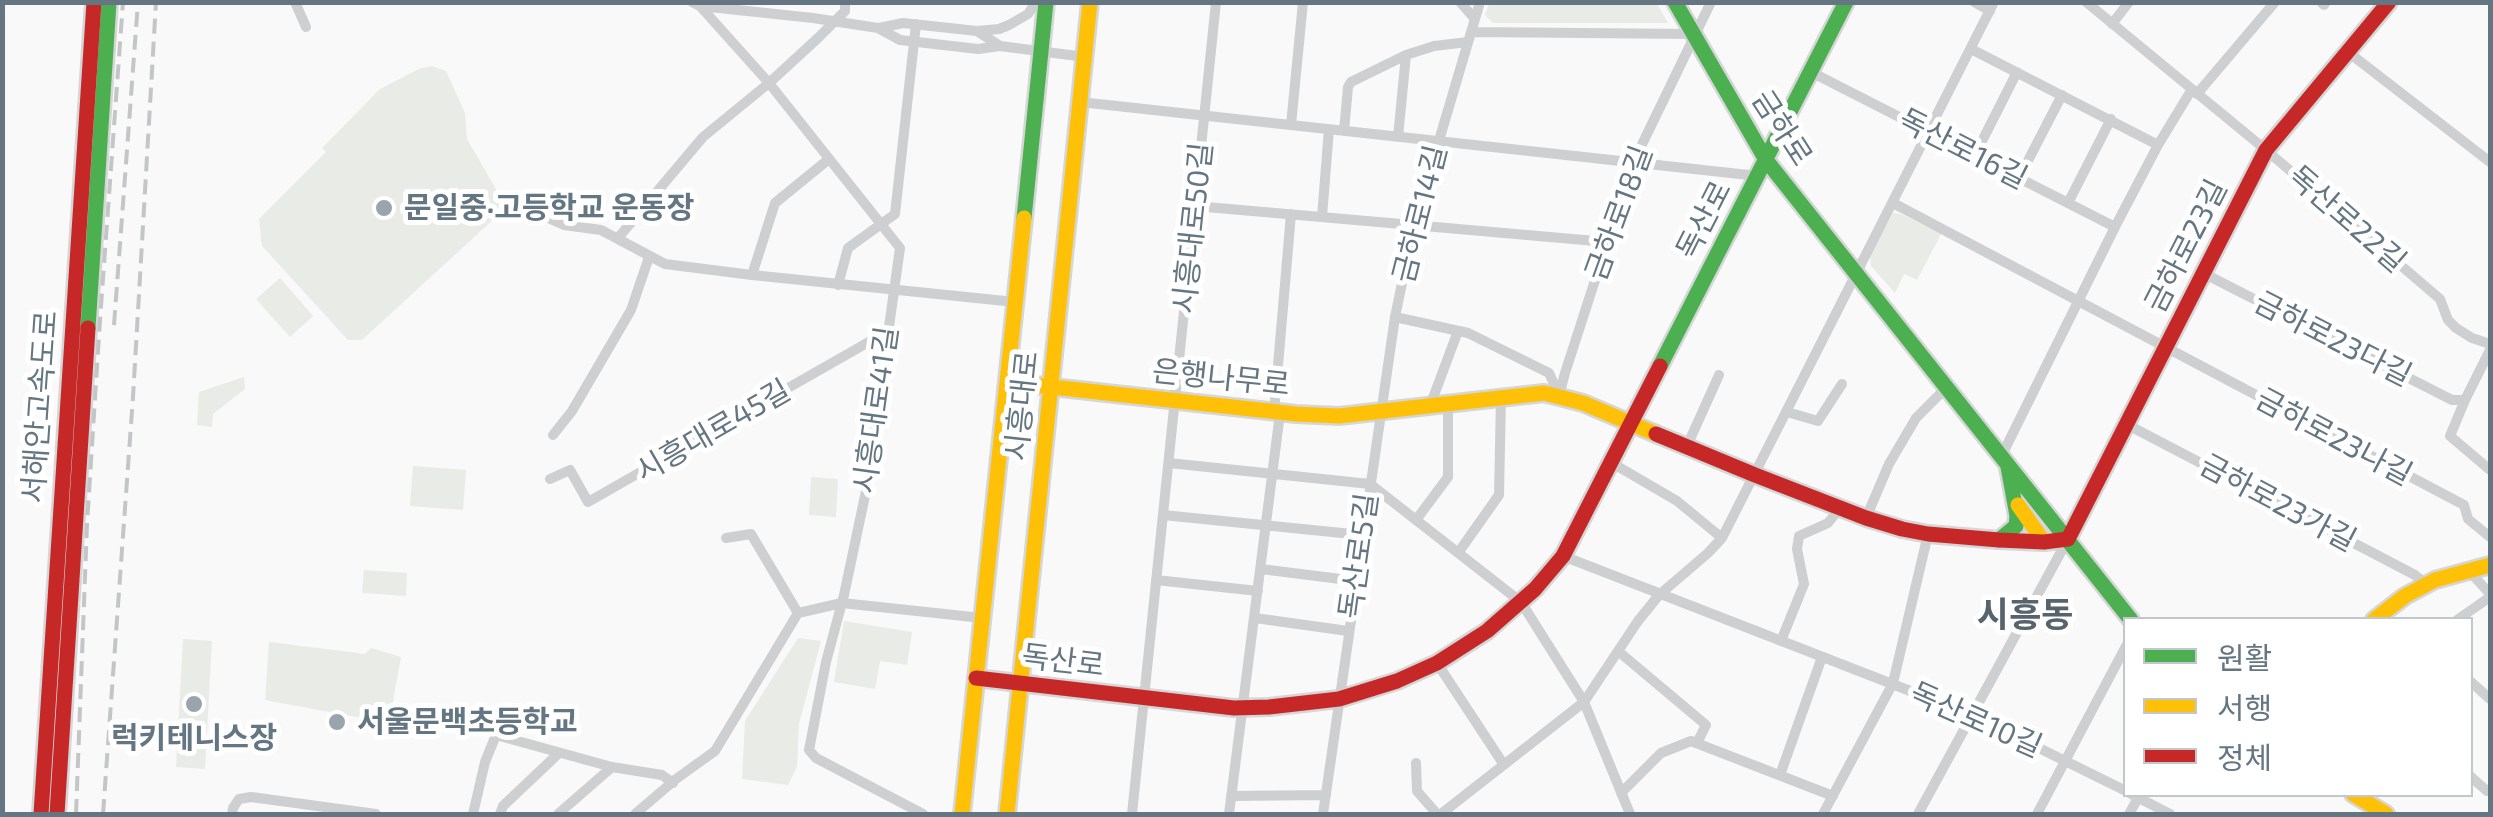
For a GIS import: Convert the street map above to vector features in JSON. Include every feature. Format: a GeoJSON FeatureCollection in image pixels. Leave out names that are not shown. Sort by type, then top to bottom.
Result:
{"type":"FeatureCollection","features":[{"type":"Feature","properties":{"kind":"main road","name":"서해안고속도로"},"geometry":{"type":"LineString","coordinates":[[41,814],[94,2]]}},
{"type":"Feature","properties":{"kind":"main road","name":"서해안고속도로"},"geometry":{"type":"LineString","coordinates":[[57,814],[109,2]]}},
{"type":"Feature","properties":{"kind":"main road","name":"시흥대로"},"geometry":{"type":"LineString","coordinates":[[962,814],[1046,2]]}},
{"type":"Feature","properties":{"kind":"main road","name":"시흥대로"},"geometry":{"type":"LineString","coordinates":[[1007,814],[1090,2]]}},
{"type":"Feature","properties":{"kind":"main road","name":"금하로"},"geometry":{"type":"LineString","coordinates":[[1675,2],[1766,160],[2130,617]]}},
{"type":"Feature","properties":{"kind":"main road","name":"독산로"},"geometry":{"type":"LineString","coordinates":[[976,678],[1243,708],[1339,699],[1437,663],[1487,632],[1535,589],[1564,556],[1846,2]]}},
{"type":"Feature","properties":{"kind":"main road","name":"금하로23길"},"geometry":{"type":"LineString","coordinates":[[2068,538],[2266,150],[2389,2]]}},
{"type":"Feature","properties":{"kind":"main road","name":"은행나무로"},"geometry":{"type":"LineString","coordinates":[[1007,382],[1340,416],[1533,394],[1559,396],[1866,518],[1928,534],[2044,542],[2068,538]]}},
{"type":"Feature","properties":{"kind":"main road"},"geometry":{"type":"LineString","coordinates":[[1998,540],[2016,526],[2016,501],[2005,459]]}},
{"type":"Feature","properties":{"kind":"main road"},"geometry":{"type":"LineString","coordinates":[[2016,501],[2044,542]]}},
{"type":"Feature","properties":{"kind":"main road"},"geometry":{"type":"LineString","coordinates":[[2380,617],[2427,584],[2490,565]]}},
{"type":"Feature","properties":{"kind":"main road"},"geometry":{"type":"LineString","coordinates":[[2358,797],[2386,814]]}},
{"type":"Feature","properties":{"kind":"street"},"geometry":{"type":"LineString","coordinates":[[295,2],[306,27]]}},
{"type":"Feature","properties":{"kind":"street"},"geometry":{"type":"LineString","coordinates":[[618,238],[703,137],[834,22],[846,2]]}},
{"type":"Feature","properties":{"kind":"street"},"geometry":{"type":"LineString","coordinates":[[696,4],[878,28],[903,23],[977,31],[1009,25],[1028,14],[1036,2]]}},
{"type":"Feature","properties":{"kind":"street"},"geometry":{"type":"LineString","coordinates":[[1204,116],[1216,2]]}},
{"type":"Feature","properties":{"kind":"street"},"geometry":{"type":"LineString","coordinates":[[1291,125],[1303,2]]}},
{"type":"Feature","properties":{"kind":"street"},"geometry":{"type":"LineString","coordinates":[[1460,2],[1475,19]]}},
{"type":"Feature","properties":{"kind":"street","name":"금하로14길"},"geometry":{"type":"LineString","coordinates":[[1380,413],[1414,225],[1480,2]]}},
{"type":"Feature","properties":{"kind":"street","name":"금하로18길"},"geometry":{"type":"LineString","coordinates":[[1559,396],[1633,162],[1711,2]]}},
{"type":"Feature","properties":{"kind":"street"},"geometry":{"type":"LineString","coordinates":[[1416,763],[1417,791],[1439,814],[1454,809],[1584,702],[1659,594],[1722,538],[1992,7],[1974,2]]}},
{"type":"Feature","properties":{"kind":"street","name":"독산로22길"},"geometry":{"type":"LineString","coordinates":[[2086,2],[2440,299],[2448,320],[2456,328],[2490,347]]}},
{"type":"Feature","properties":{"kind":"street"},"geometry":{"type":"LineString","coordinates":[[2112,24],[2129,2]]}},
{"type":"Feature","properties":{"kind":"street"},"geometry":{"type":"LineString","coordinates":[[2005,459],[2077,301],[2158,145],[2195,91],[2276,2]]}},
{"type":"Feature","properties":{"kind":"street","name":"시흥대로41길"},"geometry":{"type":"LineString","coordinates":[[696,4],[769,83],[900,248],[866,491],[808,750],[816,758],[922,814]]}},
{"type":"Feature","properties":{"kind":"street"},"geometry":{"type":"LineString","coordinates":[[838,284],[848,248],[895,214],[916,24]]}},
{"type":"Feature","properties":{"kind":"street"},"geometry":{"type":"LineString","coordinates":[[878,28],[900,40],[914,42],[978,49],[1000,46],[1085,56]]}},
{"type":"Feature","properties":{"kind":"street"},"geometry":{"type":"LineString","coordinates":[[977,31],[1000,46]]}},
{"type":"Feature","properties":{"kind":"street"},"geometry":{"type":"LineString","coordinates":[[1344,131],[1348,84],[1406,55],[1434,46],[1470,37],[1693,34]]}},
{"type":"Feature","properties":{"kind":"street"},"geometry":{"type":"LineString","coordinates":[[1971,49],[2158,145]]}},
{"type":"Feature","properties":{"kind":"street"},"geometry":{"type":"LineString","coordinates":[[2348,52],[2490,162]]}},
{"type":"Feature","properties":{"kind":"street"},"geometry":{"type":"LineString","coordinates":[[1398,137],[1406,55]]}},
{"type":"Feature","properties":{"kind":"street","name":"독산로16길"},"geometry":{"type":"LineString","coordinates":[[1811,72],[2114,227]]}},
{"type":"Feature","properties":{"kind":"street"},"geometry":{"type":"LineString","coordinates":[[1975,155],[2017,72]]}},
{"type":"Feature","properties":{"kind":"street"},"geometry":{"type":"LineString","coordinates":[[2019,178],[2062,95]]}},
{"type":"Feature","properties":{"kind":"street","name":"시흥대로50길"},"geometry":{"type":"LineString","coordinates":[[1080,102],[1758,176]]}},
{"type":"Feature","properties":{"kind":"street","name":"시흥대로50길"},"geometry":{"type":"LineString","coordinates":[[1132,814],[1204,116]]}},
{"type":"Feature","properties":{"kind":"street"},"geometry":{"type":"LineString","coordinates":[[2068,203],[2111,120]]}},
{"type":"Feature","properties":{"kind":"street"},"geometry":{"type":"LineString","coordinates":[[1322,217],[1329,129]]}},
{"type":"Feature","properties":{"kind":"street"},"geometry":{"type":"LineString","coordinates":[[752,276],[776,202],[829,159]]}},
{"type":"Feature","properties":{"kind":"street","name":"금하로23나길"},"geometry":{"type":"LineString","coordinates":[[1893,203],[2464,505],[2468,519],[2490,538]]}},
{"type":"Feature","properties":{"kind":"street"},"geometry":{"type":"LineString","coordinates":[[1195,206],[1607,242]]}},
{"type":"Feature","properties":{"kind":"street"},"geometry":{"type":"LineString","coordinates":[[537,213],[564,225],[590,228],[618,238],[665,264],[1014,302]]}},
{"type":"Feature","properties":{"kind":"street"},"geometry":{"type":"LineString","coordinates":[[1229,814],[1272,474],[1291,214]]}},
{"type":"Feature","properties":{"kind":"street"},"geometry":{"type":"LineString","coordinates":[[553,435],[572,411],[631,310],[650,257]]}},
{"type":"Feature","properties":{"kind":"street","name":"금하로23다길"},"geometry":{"type":"LineString","coordinates":[[2204,272],[2452,400],[2465,400]]}},
{"type":"Feature","properties":{"kind":"street"},"geometry":{"type":"LineString","coordinates":[[1395,317],[1468,333],[1549,372],[1559,396]]}},
{"type":"Feature","properties":{"kind":"street","name":"시흥대로45길"},"geometry":{"type":"LineString","coordinates":[[550,479],[570,470],[588,502],[888,331]]}},
{"type":"Feature","properties":{"kind":"street"},"geometry":{"type":"LineString","coordinates":[[1430,406],[1458,331]]}},
{"type":"Feature","properties":{"kind":"street"},"geometry":{"type":"LineString","coordinates":[[2490,347],[2450,436],[2490,470]]}},
{"type":"Feature","properties":{"kind":"street"},"geometry":{"type":"LineString","coordinates":[[1686,446],[1719,375]]}},
{"type":"Feature","properties":{"kind":"street"},"geometry":{"type":"LineString","coordinates":[[1787,412],[1818,421],[1842,384]]}},
{"type":"Feature","properties":{"kind":"street"},"geometry":{"type":"LineString","coordinates":[[1866,518],[1889,464],[1916,418],[1947,387]]}},
{"type":"Feature","properties":{"kind":"street"},"geometry":{"type":"LineString","coordinates":[[1458,553],[1500,495],[1501,397]]}},
{"type":"Feature","properties":{"kind":"street"},"geometry":{"type":"LineString","coordinates":[[1416,520],[1448,477],[1448,404]]}},
{"type":"Feature","properties":{"kind":"street","name":"독산로5길"},"geometry":{"type":"LineString","coordinates":[[1323,814],[1380,413]]}},
{"type":"Feature","properties":{"kind":"street","name":"금하로23가길"},"geometry":{"type":"LineString","coordinates":[[2126,424],[2427,584]]}},
{"type":"Feature","properties":{"kind":"street"},"geometry":{"type":"LineString","coordinates":[[1169,463],[1370,484],[1521,602],[1584,702],[1630,814]]}},
{"type":"Feature","properties":{"kind":"street"},"geometry":{"type":"LineString","coordinates":[[1612,463],[1677,500],[1722,538]]}},
{"type":"Feature","properties":{"kind":"street"},"geometry":{"type":"LineString","coordinates":[[1781,642],[1804,584],[1797,549],[1799,536],[1828,524],[1840,508]]}},
{"type":"Feature","properties":{"kind":"street"},"geometry":{"type":"LineString","coordinates":[[1163,515],[1362,535]]}},
{"type":"Feature","properties":{"kind":"street"},"geometry":{"type":"LineString","coordinates":[[726,538],[751,534],[798,612]]}},
{"type":"Feature","properties":{"kind":"street"},"geometry":{"type":"LineString","coordinates":[[1823,814],[1893,683],[1928,534]]}},
{"type":"Feature","properties":{"kind":"street"},"geometry":{"type":"LineString","coordinates":[[1918,814],[2068,538]]}},
{"type":"Feature","properties":{"kind":"street","name":"독산로10길"},"geometry":{"type":"LineString","coordinates":[[1564,556],[1972,715],[2123,790]]}},
{"type":"Feature","properties":{"kind":"street"},"geometry":{"type":"LineString","coordinates":[[1261,569],[1356,581]]}},
{"type":"Feature","properties":{"kind":"street"},"geometry":{"type":"LineString","coordinates":[[2461,617],[2490,595],[2469,571]]}},
{"type":"Feature","properties":{"kind":"street"},"geometry":{"type":"LineString","coordinates":[[1156,580],[1258,591]]}},
{"type":"Feature","properties":{"kind":"street"},"geometry":{"type":"LineString","coordinates":[[636,814],[716,751],[798,612],[842,604],[982,618]]}},
{"type":"Feature","properties":{"kind":"street"},"geometry":{"type":"LineString","coordinates":[[1254,618],[1348,632]]}},
{"type":"Feature","properties":{"kind":"street"},"geometry":{"type":"LineString","coordinates":[[1618,650],[1706,725],[1697,743]]}},
{"type":"Feature","properties":{"kind":"street"},"geometry":{"type":"LineString","coordinates":[[2037,814],[2123,652]]}},
{"type":"Feature","properties":{"kind":"street"},"geometry":{"type":"LineString","coordinates":[[1780,775],[1822,657]]}},
{"type":"Feature","properties":{"kind":"street"},"geometry":{"type":"LineString","coordinates":[[1437,663],[1504,765]]}},
{"type":"Feature","properties":{"kind":"street"},"geometry":{"type":"LineString","coordinates":[[473,814],[496,734],[612,767],[662,775],[672,783]]}},
{"type":"Feature","properties":{"kind":"street"},"geometry":{"type":"LineString","coordinates":[[1621,792],[1661,753],[1691,741],[1833,796]]}},
{"type":"Feature","properties":{"kind":"street"},"geometry":{"type":"LineString","coordinates":[[500,814],[503,806],[559,753]]}},
{"type":"Feature","properties":{"kind":"street"},"geometry":{"type":"LineString","coordinates":[[558,814],[612,767]]}},
{"type":"Feature","properties":{"kind":"street"},"geometry":{"type":"LineString","coordinates":[[2473,779],[2486,791]]}},
{"type":"Feature","properties":{"kind":"street"},"geometry":{"type":"LineString","coordinates":[[1232,796],[1326,795]]}},
{"type":"Feature","properties":{"kind":"street"},"geometry":{"type":"LineString","coordinates":[[232,814],[239,798],[251,797],[376,814]]}},
{"type":"Feature","properties":{"kind":"street","name":"독산로10길"},"geometry":{"type":"LineString","coordinates":[[2136,797],[2170,814]]}},
{"type":"Feature","properties":{"kind":"street"},"geometry":{"type":"LineString","coordinates":[[1454,809],[1466,814]]}},
{"type":"Feature","properties":{"kind":"shaded area"},"geometry":{"type":"Polygon","coordinates":[[[1656,2],[1668,23],[1493,23],[1485,15],[1489,3],[1656,2]]]}},
{"type":"Feature","properties":{"kind":"shaded area","name":"문일중·고등학교 운동장"},"geometry":{"type":"Polygon","coordinates":[[[432,66],[446,71],[465,113],[467,139],[501,198],[495,218],[362,340],[348,340],[262,246],[259,219],[326,152],[322,148],[380,89],[432,66]]]}},
{"type":"Feature","properties":{"kind":"shaded area"},"geometry":{"type":"Polygon","coordinates":[[[1893,213],[1941,234],[1917,280],[1904,274],[1895,293],[1871,266],[1870,255],[1893,213]]]}},
{"type":"Feature","properties":{"kind":"shaded area"},"geometry":{"type":"Polygon","coordinates":[[[280,278],[313,316],[290,337],[256,299],[280,278]]]}},
{"type":"Feature","properties":{"kind":"shaded area"},"geometry":{"type":"Polygon","coordinates":[[[244,377],[245,389],[213,414],[212,427],[197,425],[199,392],[244,377]]]}},
{"type":"Feature","properties":{"kind":"shaded area"},"geometry":{"type":"Polygon","coordinates":[[[413,466],[466,470],[463,510],[410,506],[413,466]]]}},
{"type":"Feature","properties":{"kind":"shaded area"},"geometry":{"type":"Polygon","coordinates":[[[811,477],[838,479],[836,517],[809,515],[811,477]]]}},
{"type":"Feature","properties":{"kind":"shaded area"},"geometry":{"type":"Polygon","coordinates":[[[364,570],[407,573],[406,596],[362,593],[364,570]]]}},
{"type":"Feature","properties":{"kind":"shaded area"},"geometry":{"type":"Polygon","coordinates":[[[844,621],[912,632],[907,665],[880,661],[875,689],[834,682],[844,621]]]}},
{"type":"Feature","properties":{"kind":"shaded area"},"geometry":{"type":"Polygon","coordinates":[[[798,638],[821,641],[799,724],[797,767],[788,785],[742,779],[745,721],[798,638]]]}},
{"type":"Feature","properties":{"kind":"shaded area","name":"럭키테니스장"},"geometry":{"type":"Polygon","coordinates":[[[183,639],[212,641],[205,769],[176,767],[183,639]]]}},
{"type":"Feature","properties":{"kind":"shaded area"},"geometry":{"type":"Polygon","coordinates":[[[269,642],[365,654],[371,648],[401,657],[389,723],[265,700],[269,642]]]}},
{"type":"Feature","properties":{"kind":"railway"},"geometry":{"type":"LineString","coordinates":[[76,814],[87,524],[123,2]]}},
{"type":"Feature","properties":{"kind":"railway"},"geometry":{"type":"LineString","coordinates":[[114,325],[138,2]]}},
{"type":"Feature","properties":{"kind":"railway"},"geometry":{"type":"LineString","coordinates":[[103,814],[156,2]]}},
{"type":"Feature","properties":{"kind":"traffic: fast"},"geometry":{"type":"LineString","coordinates":[[88,328],[109,2]]}},
{"type":"Feature","properties":{"kind":"traffic: fast"},"geometry":{"type":"LineString","coordinates":[[1024,218],[1046,2]]}},
{"type":"Feature","properties":{"kind":"traffic: fast"},"geometry":{"type":"LineString","coordinates":[[1675,2],[1766,160],[2129,617]]}},
{"type":"Feature","properties":{"kind":"traffic: fast"},"geometry":{"type":"LineString","coordinates":[[1660,366],[1846,2]]}},
{"type":"Feature","properties":{"kind":"traffic: fast"},"geometry":{"type":"LineString","coordinates":[[1999,540],[2016,526],[2008,467]]}},
{"type":"Feature","properties":{"kind":"traffic: slow"},"geometry":{"type":"LineString","coordinates":[[1007,814],[1090,2]]}},
{"type":"Feature","properties":{"kind":"traffic: slow"},"geometry":{"type":"LineString","coordinates":[[962,814],[1024,218]]}},
{"type":"Feature","properties":{"kind":"traffic: slow"},"geometry":{"type":"LineString","coordinates":[[1007,382],[1339,416],[1544,393],[1583,403],[1656,434]]}},
{"type":"Feature","properties":{"kind":"traffic: slow"},"geometry":{"type":"LineString","coordinates":[[2018,505],[2044,542]]}},
{"type":"Feature","properties":{"kind":"traffic: slow"},"geometry":{"type":"LineString","coordinates":[[2378,617],[2435,580],[2490,565]]}},
{"type":"Feature","properties":{"kind":"traffic: slow"},"geometry":{"type":"LineString","coordinates":[[2358,797],[2386,814]]}},
{"type":"Feature","properties":{"kind":"traffic: jam"},"geometry":{"type":"LineString","coordinates":[[41,814],[94,2]]}},
{"type":"Feature","properties":{"kind":"traffic: jam"},"geometry":{"type":"LineString","coordinates":[[2068,539],[2266,150],[2389,2]]}},
{"type":"Feature","properties":{"kind":"traffic: jam"},"geometry":{"type":"LineString","coordinates":[[57,814],[88,328]]}},
{"type":"Feature","properties":{"kind":"traffic: jam"},"geometry":{"type":"LineString","coordinates":[[976,678],[1234,708],[1269,707],[1339,699],[1397,681],[1437,663],[1487,631],[1535,589],[1563,556],[1660,366]]}},
{"type":"Feature","properties":{"kind":"traffic: jam"},"geometry":{"type":"LineString","coordinates":[[1656,434],[1902,529],[1999,540],[2068,539]]}},
{"type":"Feature","properties":{"kind":"place","name":"문일중·고등학교 운동장"},"geometry":{"type":"Point","coordinates":[384,208]}},
{"type":"Feature","properties":{"kind":"place","name":"럭키테니스장"},"geometry":{"type":"Point","coordinates":[194,704]}},
{"type":"Feature","properties":{"kind":"place","name":"서울문백초등학교"},"geometry":{"type":"Point","coordinates":[337,722]}},
{"type":"Feature","properties":{"kind":"district","name":"시흥동"},"geometry":{"type":"Point","coordinates":[2025,615]}}]}
